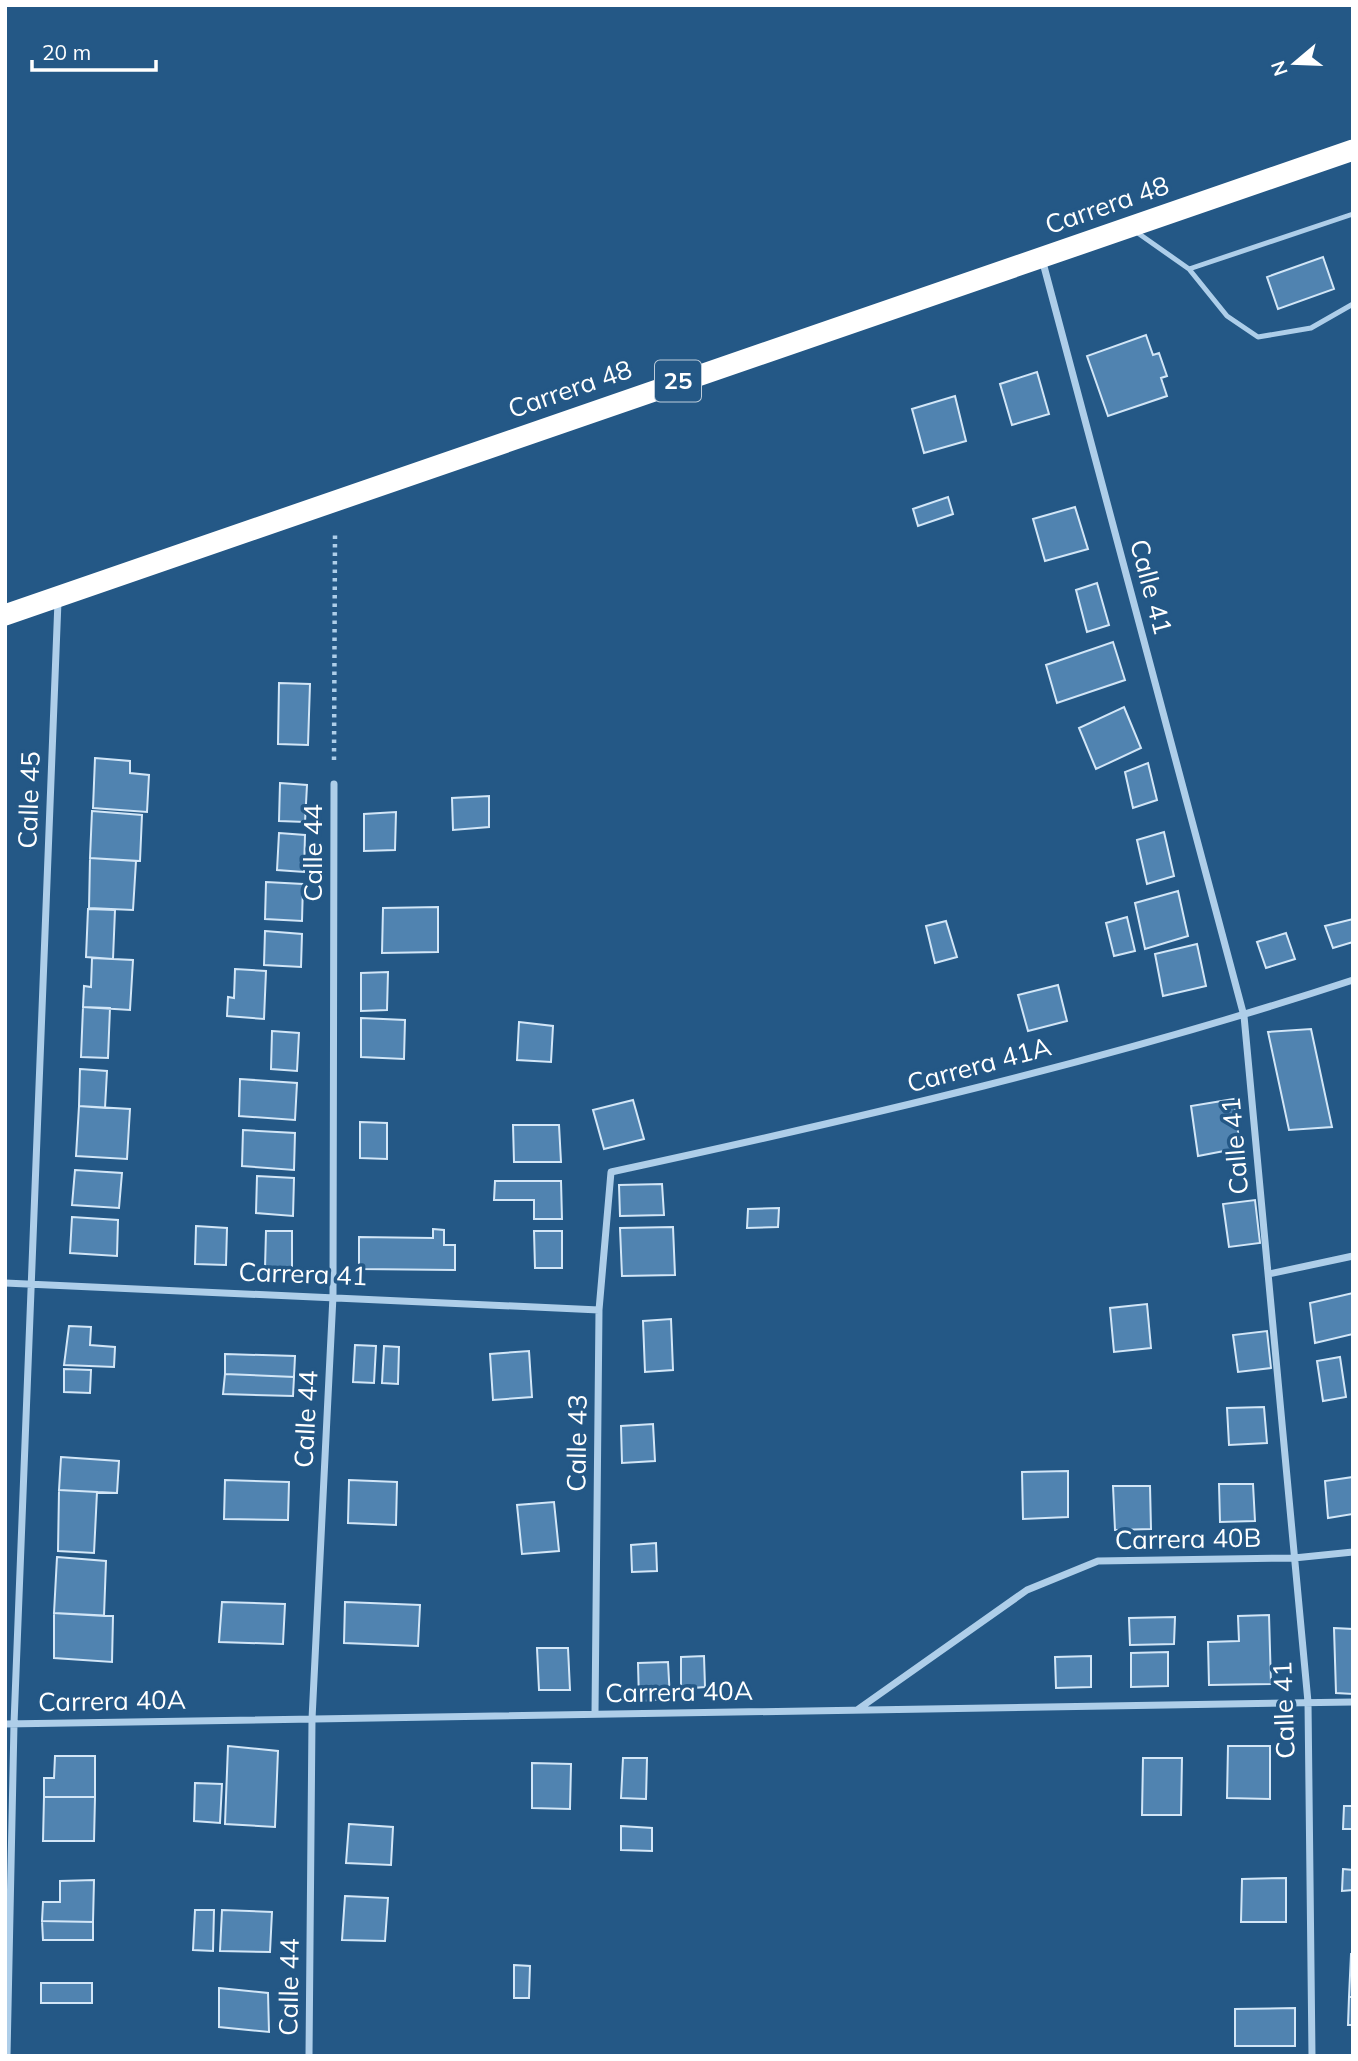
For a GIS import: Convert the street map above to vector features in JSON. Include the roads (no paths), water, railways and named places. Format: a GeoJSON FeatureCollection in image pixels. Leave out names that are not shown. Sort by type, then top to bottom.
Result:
{"type":"FeatureCollection","features":[{"type":"Feature","properties":{"kind":"highway","name":"Carrera 48"},"geometry":{"type":"LineString","coordinates":[[5,615],[1353,150]]}},
{"type":"Feature","properties":{"kind":"street","name":"Calle 41"},"geometry":{"type":"LineString","coordinates":[[1041,257],[1244,1016],[1308,1702],[1312,2056]]}},
{"type":"Feature","properties":{"kind":"street","name":"Calle 45"},"geometry":{"type":"LineString","coordinates":[[7,2056],[10,1724],[31,1284],[58,596]]}},
{"type":"Feature","properties":{"kind":"street","name":"Calle 44"},"geometry":{"type":"LineString","coordinates":[[309,2056],[312,1719],[333,1296],[334,784]]}},
{"type":"Feature","properties":{"kind":"street","name":"Carrera 41A"},"geometry":{"type":"LineString","coordinates":[[611,1172],[864,1117],[1244,1016],[1353,980]]}},
{"type":"Feature","properties":{"kind":"street","name":"Calle 43"},"geometry":{"type":"LineString","coordinates":[[595,1714],[599,1310],[611,1172]]}},
{"type":"Feature","properties":{"kind":"street"},"geometry":{"type":"LineString","coordinates":[[1269,1274],[1353,1256]]}},
{"type":"Feature","properties":{"kind":"street","name":"Carrera 41"},"geometry":{"type":"LineString","coordinates":[[5,1283],[599,1310]]}},
{"type":"Feature","properties":{"kind":"street","name":"Carrera 40B"},"geometry":{"type":"LineString","coordinates":[[856,1710],[1027,1590],[1098,1561],[1294,1558],[1353,1552]]}},
{"type":"Feature","properties":{"kind":"street","name":"Carrera 40A"},"geometry":{"type":"LineString","coordinates":[[10,1724],[1353,1702]]}},
{"type":"Feature","properties":{"kind":"lane"},"geometry":{"type":"LineString","coordinates":[[1189,269],[1353,214]]}},
{"type":"Feature","properties":{"kind":"lane"},"geometry":{"type":"LineString","coordinates":[[1130,227],[1189,269],[1227,316],[1258,337],[1311,328],[1353,304]]}}]}
